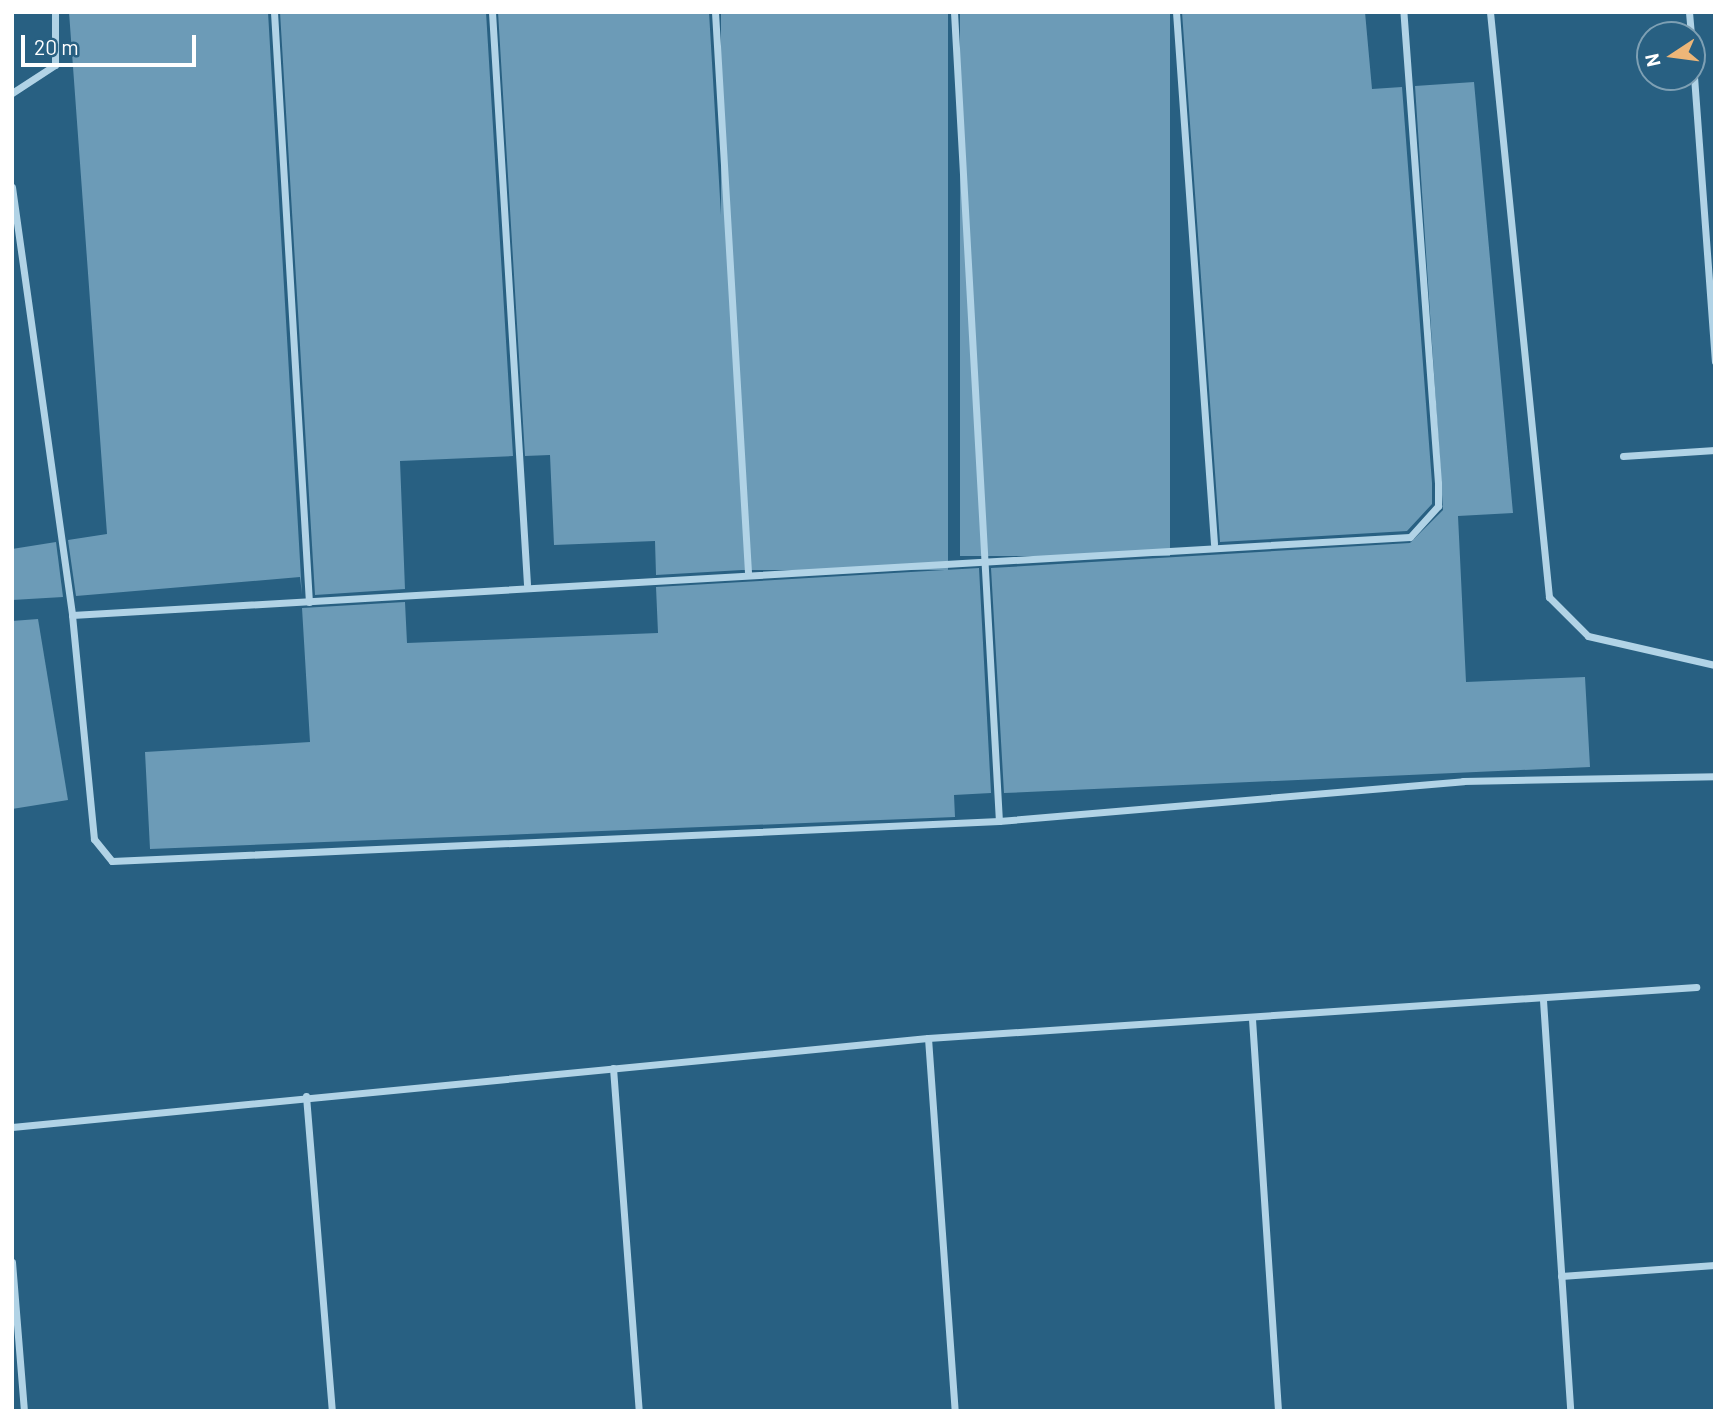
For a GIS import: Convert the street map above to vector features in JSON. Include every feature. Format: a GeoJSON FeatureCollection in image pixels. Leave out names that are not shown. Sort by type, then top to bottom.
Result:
{"type":"FeatureCollection","features":[{"type":"Feature","properties":{"kind":"street"},"geometry":{"type":"LineString","coordinates":[[12,93],[55,65],[55,12]]}},
{"type":"Feature","properties":{"kind":"street"},"geometry":{"type":"LineString","coordinates":[[274,12],[309,602]]}},
{"type":"Feature","properties":{"kind":"street"},"geometry":{"type":"LineString","coordinates":[[492,12],[527,584]]}},
{"type":"Feature","properties":{"kind":"street"},"geometry":{"type":"LineString","coordinates":[[715,12],[748,572]]}},
{"type":"Feature","properties":{"kind":"street"},"geometry":{"type":"LineString","coordinates":[[954,12],[989,559],[999,821]]}},
{"type":"Feature","properties":{"kind":"street"},"geometry":{"type":"LineString","coordinates":[[1176,12],[1214,544]]}},
{"type":"Feature","properties":{"kind":"street"},"geometry":{"type":"LineString","coordinates":[[72,615],[309,602],[527,584],[1214,544],[1392,542],[1410,537],[1438,506],[1403,12]]}},
{"type":"Feature","properties":{"kind":"street"},"geometry":{"type":"LineString","coordinates":[[1490,12],[1549,597],[1588,636],[1715,665]]}},
{"type":"Feature","properties":{"kind":"street"},"geometry":{"type":"LineString","coordinates":[[1695,91],[1715,361]]}},
{"type":"Feature","properties":{"kind":"street"},"geometry":{"type":"LineString","coordinates":[[12,187],[72,615],[94,839],[112,862],[999,821],[1464,781],[1715,776]]}},
{"type":"Feature","properties":{"kind":"street"},"geometry":{"type":"LineString","coordinates":[[1623,456],[1715,450]]}},
{"type":"Feature","properties":{"kind":"street"},"geometry":{"type":"LineString","coordinates":[[12,1127],[306,1096],[928,1038],[1543,1000],[1696,987]]}},
{"type":"Feature","properties":{"kind":"street"},"geometry":{"type":"LineString","coordinates":[[1543,1000],[1570,1411]]}},
{"type":"Feature","properties":{"kind":"street"},"geometry":{"type":"LineString","coordinates":[[1252,1019],[1278,1411]]}},
{"type":"Feature","properties":{"kind":"street"},"geometry":{"type":"LineString","coordinates":[[928,1038],[955,1411]]}},
{"type":"Feature","properties":{"kind":"street"},"geometry":{"type":"LineString","coordinates":[[613,1068],[639,1411]]}},
{"type":"Feature","properties":{"kind":"street"},"geometry":{"type":"LineString","coordinates":[[306,1096],[332,1411]]}},
{"type":"Feature","properties":{"kind":"street"},"geometry":{"type":"LineString","coordinates":[[12,1262],[24,1411]]}},
{"type":"Feature","properties":{"kind":"street"},"geometry":{"type":"LineString","coordinates":[[1561,1276],[1715,1265]]}},
{"type":"Feature","properties":{"kind":"building"},"geometry":{"type":"Polygon","coordinates":[[[69,12],[268,12],[302,595],[300,577],[76,596],[68,540],[107,534],[69,12]]]}},
{"type":"Feature","properties":{"kind":"building"},"geometry":{"type":"Polygon","coordinates":[[[280,12],[486,12],[513,456],[400,461],[405,589],[315,595],[280,12]]]}},
{"type":"Feature","properties":{"kind":"building"},"geometry":{"type":"Polygon","coordinates":[[[498,12],[709,12],[742,570],[656,575],[655,541],[554,545],[550,455],[525,456],[498,12]]]}},
{"type":"Feature","properties":{"kind":"building"},"geometry":{"type":"Polygon","coordinates":[[[721,12],[948,12],[948,570],[721,570],[721,12]]]}},
{"type":"Feature","properties":{"kind":"building"},"geometry":{"type":"Polygon","coordinates":[[[960,12],[1170,12],[1170,556],[960,556],[960,12]]]}},
{"type":"Feature","properties":{"kind":"building"},"geometry":{"type":"Polygon","coordinates":[[[1182,12],[1365,12],[1372,89],[1402,87],[1432,483],[1432,504],[1407,531],[1220,542],[1182,12]]]}},
{"type":"Feature","properties":{"kind":"building"},"geometry":{"type":"Polygon","coordinates":[[[1474,82],[1513,513],[1458,516],[1466,682],[1585,677],[1590,767],[1004,793],[991,568],[1410,543],[1443,510],[1415,86],[1474,82]]]}},
{"type":"Feature","properties":{"kind":"building"},"geometry":{"type":"Polygon","coordinates":[[[56,542],[63,597],[12,600],[12,549],[56,542]]]}},
{"type":"Feature","properties":{"kind":"building"},"geometry":{"type":"Polygon","coordinates":[[[979,568],[991,793],[954,795],[955,817],[150,849],[145,752],[310,742],[302,608],[405,602],[407,643],[658,633],[656,587],[979,568]]]}},
{"type":"Feature","properties":{"kind":"building"},"geometry":{"type":"Polygon","coordinates":[[[38,619],[68,800],[12,809],[12,621],[38,619]]]}}]}
